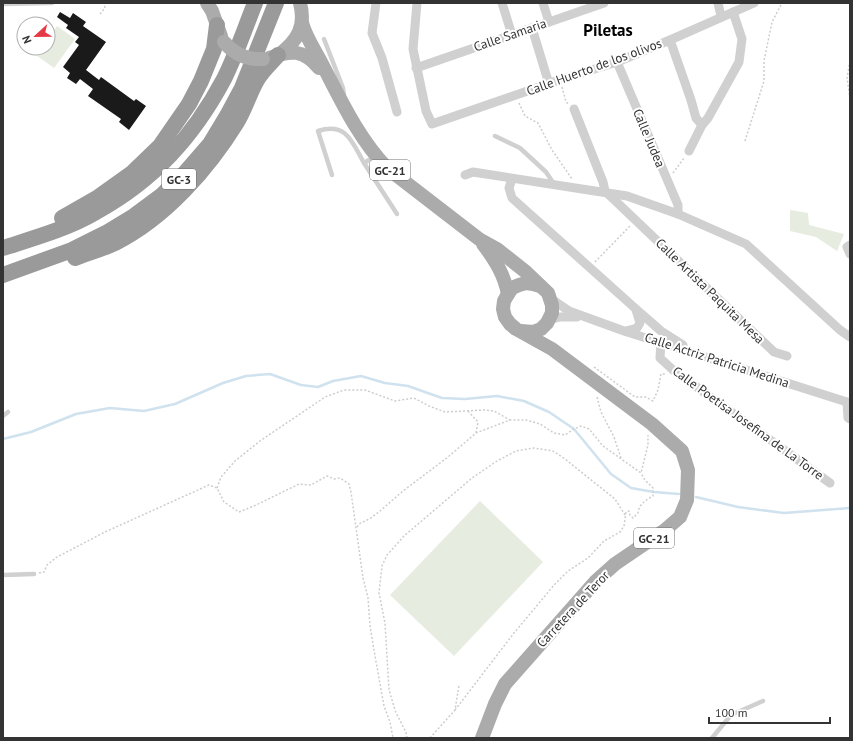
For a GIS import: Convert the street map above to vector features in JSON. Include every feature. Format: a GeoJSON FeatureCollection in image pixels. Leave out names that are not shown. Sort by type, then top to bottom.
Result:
{"type":"FeatureCollection","features":[{"type":"Feature","properties":{"kind":"highway","name":"GC-3"},"geometry":{"type":"LineString","coordinates":[[3,248],[62,228],[96,212],[147,178],[170,157],[193,130],[211,102],[224,77],[255,3]]}},
{"type":"Feature","properties":{"kind":"highway","name":"GC-3"},"geometry":{"type":"LineString","coordinates":[[3,275],[72,250],[106,233],[134,216],[156,200],[184,174],[210,144],[242,88],[276,3]]}},
{"type":"Feature","properties":{"kind":"highway"},"geometry":{"type":"LineString","coordinates":[[3,242],[36,231],[97,198],[132,173],[160,146],[189,104],[201,81],[214,48],[216,22]]}},
{"type":"Feature","properties":{"kind":"highway"},"geometry":{"type":"LineString","coordinates":[[3,281],[94,252],[116,242],[139,228],[172,203],[195,180],[219,149],[238,120],[256,81],[279,54]]}},
{"type":"Feature","properties":{"kind":"main road","name":"GC-21"},"geometry":{"type":"LineString","coordinates":[[207,3],[216,22],[219,33],[224,42],[234,52],[245,57],[257,59],[269,58],[279,54],[292,52],[304,54],[328,77]]}},
{"type":"Feature","properties":{"kind":"main road","name":"GC-21"},"geometry":{"type":"LineString","coordinates":[[216,22],[216,9],[218,3]]}},
{"type":"Feature","properties":{"kind":"main road","name":"GC-21"},"geometry":{"type":"LineString","coordinates":[[300,3],[305,35],[348,112],[370,160],[387,168],[479,239],[497,249],[526,272],[548,293],[550,298]]}},
{"type":"Feature","properties":{"kind":"main road","name":"GC-21"},"geometry":{"type":"LineString","coordinates":[[279,54],[290,46],[298,36],[302,23]]}},
{"type":"Feature","properties":{"kind":"main road","name":"GC-21"},"geometry":{"type":"LineString","coordinates":[[479,239],[498,266],[506,284],[508,294],[504,301],[503,309],[508,321],[516,329],[552,349]]}},
{"type":"Feature","properties":{"kind":"main road"},"geometry":{"type":"LineString","coordinates":[[508,294],[512,288],[526,283],[540,286]]}},
{"type":"Feature","properties":{"kind":"main road"},"geometry":{"type":"LineString","coordinates":[[550,298],[552,313],[547,328],[552,349]]}},
{"type":"Feature","properties":{"kind":"main road"},"geometry":{"type":"LineString","coordinates":[[516,329],[524,332],[533,332],[541,329],[548,322]]}},
{"type":"Feature","properties":{"kind":"main road","name":"Carretera de Teror"},"geometry":{"type":"LineString","coordinates":[[482,738],[495,704],[505,684],[596,581],[615,564],[665,530],[680,517],[687,500],[688,470],[682,451],[652,424],[552,349]]}},
{"type":"Feature","properties":{"kind":"street"},"geometry":{"type":"LineString","coordinates":[[376,3],[372,33],[382,58],[396,112]]}},
{"type":"Feature","properties":{"kind":"street"},"geometry":{"type":"LineString","coordinates":[[416,68],[413,49],[416,5],[425,3]]}},
{"type":"Feature","properties":{"kind":"street"},"geometry":{"type":"LineString","coordinates":[[502,3],[512,35]]}},
{"type":"Feature","properties":{"kind":"street"},"geometry":{"type":"LineString","coordinates":[[543,3],[549,22]]}},
{"type":"Feature","properties":{"kind":"street","name":"Calle Samaria"},"geometry":{"type":"LineString","coordinates":[[416,68],[604,3]]}},
{"type":"Feature","properties":{"kind":"street"},"geometry":{"type":"LineString","coordinates":[[718,3],[721,16]]}},
{"type":"Feature","properties":{"kind":"street","name":"Calle Huerto de los olivos"},"geometry":{"type":"LineString","coordinates":[[416,68],[426,111],[432,124],[559,80],[617,62],[754,3]]}},
{"type":"Feature","properties":{"kind":"street"},"geometry":{"type":"LineString","coordinates":[[689,151],[702,125],[708,118],[739,62],[742,39],[733,12]]}},
{"type":"Feature","properties":{"kind":"street"},"geometry":{"type":"LineString","coordinates":[[532,28],[549,84]]}},
{"type":"Feature","properties":{"kind":"street"},"geometry":{"type":"LineString","coordinates":[[670,40],[696,118],[702,125]]}},
{"type":"Feature","properties":{"kind":"street","name":"Calle Judea"},"geometry":{"type":"LineString","coordinates":[[617,62],[678,205],[678,214]]}},
{"type":"Feature","properties":{"kind":"street"},"geometry":{"type":"LineString","coordinates":[[574,109],[603,182],[605,192]]}},
{"type":"Feature","properties":{"kind":"street"},"geometry":{"type":"LineString","coordinates":[[465,175],[473,172],[605,192],[641,200],[678,214],[746,244],[840,330],[850,337]]}},
{"type":"Feature","properties":{"kind":"street"},"geometry":{"type":"LineString","coordinates":[[512,178],[508,188],[512,198],[589,268],[673,340],[704,356]]}},
{"type":"Feature","properties":{"kind":"street","name":"Calle Artista Paquita Mesa"},"geometry":{"type":"LineString","coordinates":[[605,192],[774,352],[787,356]]}},
{"type":"Feature","properties":{"kind":"street"},"geometry":{"type":"LineString","coordinates":[[636,220],[632,209],[634,202],[641,200]]}},
{"type":"Feature","properties":{"kind":"street","name":"Calle Actriz Patricia Medina"},"geometry":{"type":"LineString","coordinates":[[550,298],[568,312],[849,402]]}},
{"type":"Feature","properties":{"kind":"street"},"geometry":{"type":"LineString","coordinates":[[624,331],[637,328],[640,323],[636,309]]}},
{"type":"Feature","properties":{"kind":"street","name":"Calle Actriz Patricia Medina"},"geometry":{"type":"LineString","coordinates":[[548,322],[560,317],[584,317]]}},
{"type":"Feature","properties":{"kind":"street","name":"Calle Poetisa Josefina de La Torre"},"geometry":{"type":"LineString","coordinates":[[661,342],[660,358],[673,370],[830,483]]}},
{"type":"Feature","properties":{"kind":"street"},"geometry":{"type":"LineString","coordinates":[[849,402],[848,418],[850,420]]}},
{"type":"Feature","properties":{"kind":"lane"},"geometry":{"type":"LineString","coordinates":[[3,4],[52,3]]}},
{"type":"Feature","properties":{"kind":"lane"},"geometry":{"type":"LineString","coordinates":[[324,38],[343,88],[348,112]]}},
{"type":"Feature","properties":{"kind":"lane"},"geometry":{"type":"LineString","coordinates":[[332,175],[318,131],[329,127],[338,129],[349,136],[370,160],[397,214]]}},
{"type":"Feature","properties":{"kind":"lane"},"geometry":{"type":"LineString","coordinates":[[495,136],[520,148],[546,172],[554,184]]}},
{"type":"Feature","properties":{"kind":"lane"},"geometry":{"type":"LineString","coordinates":[[3,416],[8,412]]}},
{"type":"Feature","properties":{"kind":"lane"},"geometry":{"type":"LineString","coordinates":[[3,575],[34,574]]}},
{"type":"Feature","properties":{"kind":"lane"},"geometry":{"type":"LineString","coordinates":[[712,738],[731,715],[763,701]]}},
{"type":"Feature","properties":{"kind":"path"},"geometry":{"type":"LineString","coordinates":[[100,14],[105,8],[104,3]]}},
{"type":"Feature","properties":{"kind":"path"},"geometry":{"type":"LineString","coordinates":[[744,141],[764,81],[764,61],[772,22],[782,3]]}},
{"type":"Feature","properties":{"kind":"path"},"geometry":{"type":"LineString","coordinates":[[850,61],[847,78],[850,98]]}},
{"type":"Feature","properties":{"kind":"path"},"geometry":{"type":"LineString","coordinates":[[559,80],[566,102],[574,109]]}},
{"type":"Feature","properties":{"kind":"path"},"geometry":{"type":"LineString","coordinates":[[516,95],[525,116],[538,123],[552,150],[578,188]]}},
{"type":"Feature","properties":{"kind":"path"},"geometry":{"type":"LineString","coordinates":[[667,180],[689,151]]}},
{"type":"Feature","properties":{"kind":"path"},"geometry":{"type":"LineString","coordinates":[[589,268],[636,220]]}},
{"type":"Feature","properties":{"kind":"path"},"geometry":{"type":"LineString","coordinates":[[217,488],[221,477],[236,461],[260,441],[325,398],[344,390],[365,390],[395,401],[414,398],[445,412],[484,410],[494,411],[510,420]]}},
{"type":"Feature","properties":{"kind":"path"},"geometry":{"type":"LineString","coordinates":[[467,411],[478,422],[476,432]]}},
{"type":"Feature","properties":{"kind":"path"},"geometry":{"type":"LineString","coordinates":[[356,527],[380,512],[402,491],[448,457],[476,432],[510,420],[526,420],[540,424],[554,433],[565,435],[581,426],[589,429],[603,446],[641,473],[645,480],[653,488],[653,496],[646,500],[633,518],[629,511],[626,512],[625,515]]}},
{"type":"Feature","properties":{"kind":"path"},"geometry":{"type":"LineString","coordinates":[[641,473],[648,445],[648,436],[652,424]]}},
{"type":"Feature","properties":{"kind":"path"},"geometry":{"type":"LineString","coordinates":[[407,738],[406,732],[396,713],[389,690],[385,623],[379,593],[382,566],[387,554],[404,536],[472,478],[496,461],[516,451],[534,448],[553,451],[615,499],[625,515],[624,526],[620,532],[604,541],[588,558],[568,571],[555,584],[430,738]]}},
{"type":"Feature","properties":{"kind":"path"},"geometry":{"type":"LineString","coordinates":[[34,574],[44,572],[47,565],[57,557],[134,518],[209,485],[217,488],[224,502],[239,512],[299,484],[311,484],[327,476],[334,479],[340,478],[349,484],[384,706],[390,722],[393,738]]}},
{"type":"Feature","properties":{"kind":"path"},"geometry":{"type":"LineString","coordinates":[[454,710],[459,685]]}},
{"type":"Feature","properties":{"kind":"shaded area"},"geometry":{"type":"Polygon","coordinates":[[[57,26],[75,39],[54,68],[37,56],[56,56],[57,26]]]}},
{"type":"Feature","properties":{"kind":"shaded area"},"geometry":{"type":"Polygon","coordinates":[[[790,210],[808,213],[809,225],[844,234],[837,251],[816,237],[790,231],[790,210]]]}},
{"type":"Feature","properties":{"kind":"shaded area"},"geometry":{"type":"Polygon","coordinates":[[[480,501],[543,562],[454,656],[390,595],[480,501]]]}},
{"type":"Feature","properties":{"kind":"building"},"geometry":{"type":"Polygon","coordinates":[[[60,12],[70,18],[73,13],[86,22],[83,26],[106,42],[86,70],[99,80],[101,77],[134,101],[136,99],[146,106],[129,130],[119,122],[121,119],[88,96],[93,89],[80,79],[76,84],[67,78],[70,73],[63,67],[79,45],[75,42],[79,37],[66,28],[68,25],[57,17],[60,12]]]}},
{"type":"Feature","properties":{"kind":"waterway"},"geometry":{"type":"LineString","coordinates":[[3,439],[31,432],[76,414],[110,408],[144,411],[175,404],[223,383],[246,376],[270,374],[301,385],[318,387],[333,381],[361,376],[385,383],[408,386],[442,398],[465,399],[497,396],[524,401],[549,412],[574,429],[611,474],[631,488],[679,494]]}},
{"type":"Feature","properties":{"kind":"waterway"},"geometry":{"type":"LineString","coordinates":[[696,497],[738,507],[784,513],[850,508]]}},
{"type":"Feature","properties":{"kind":"district","name":"Piletas"},"geometry":{"type":"Point","coordinates":[608,30]}}]}
